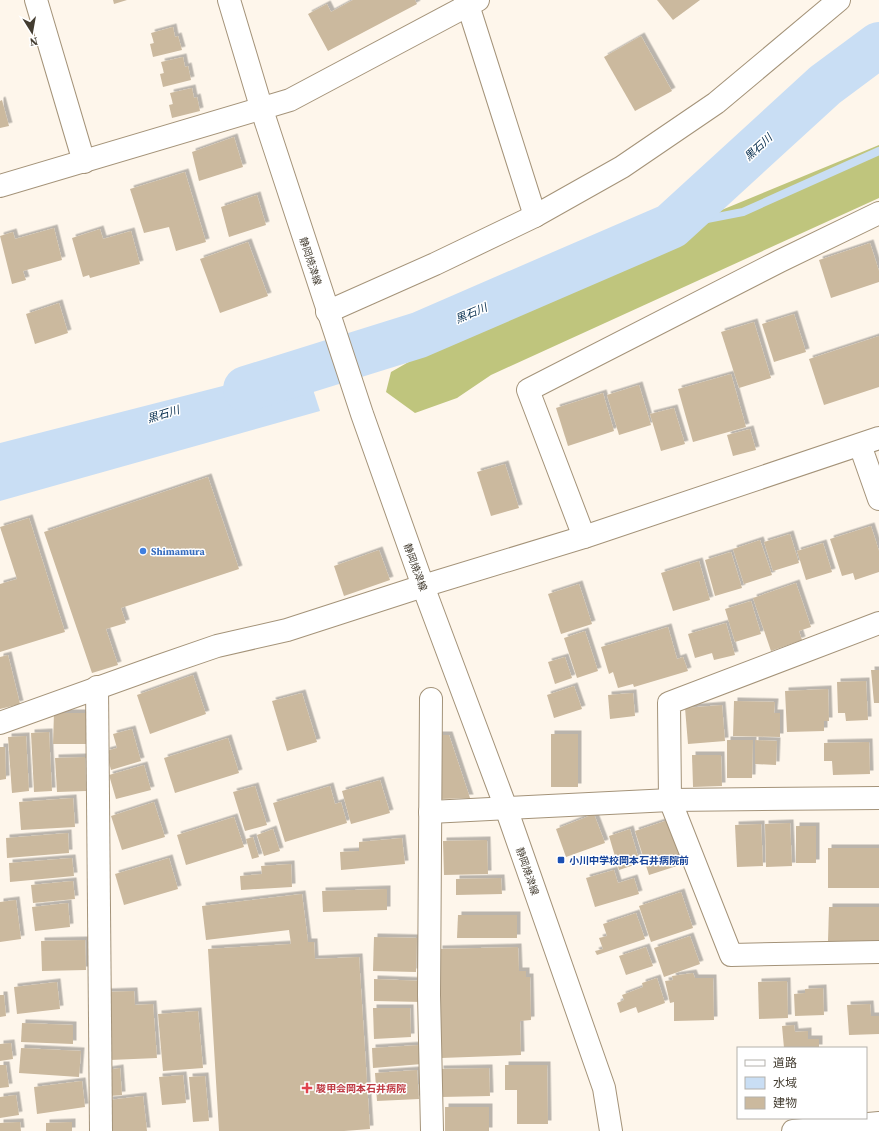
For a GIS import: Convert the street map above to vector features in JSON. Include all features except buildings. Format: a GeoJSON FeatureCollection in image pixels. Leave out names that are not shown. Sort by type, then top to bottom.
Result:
{"type":"FeatureCollection","features":[{"type":"Feature","properties":{"kind":"street"},"geometry":{"type":"LineString","coordinates":[[36,0],[84,162]]}},
{"type":"Feature","properties":{"kind":"street","name":"静岡焼津線"},"geometry":{"type":"LineString","coordinates":[[229,0],[262,110],[362,414],[423,586],[506,808],[604,1088],[611,1131]]}},
{"type":"Feature","properties":{"kind":"street"},"geometry":{"type":"LineString","coordinates":[[328,312],[435,264],[535,216],[622,168],[716,103],[838,0]]}},
{"type":"Feature","properties":{"kind":"street"},"geometry":{"type":"LineString","coordinates":[[0,186],[262,110],[290,100],[470,2],[535,216]]}},
{"type":"Feature","properties":{"kind":"street"},"geometry":{"type":"LineString","coordinates":[[584,537],[528,390],[780,261],[879,213]]}},
{"type":"Feature","properties":{"kind":"street"},"geometry":{"type":"LineString","coordinates":[[0,723],[97,687],[217,646],[286,630],[584,537],[870,442],[879,499]]}},
{"type":"Feature","properties":{"kind":"street"},"geometry":{"type":"LineString","coordinates":[[879,623],[669,703],[670,800],[731,955],[879,952]]}},
{"type":"Feature","properties":{"kind":"street"},"geometry":{"type":"LineString","coordinates":[[97,687],[101,1131]]}},
{"type":"Feature","properties":{"kind":"street"},"geometry":{"type":"LineString","coordinates":[[431,699],[429,995],[432,1131]]}},
{"type":"Feature","properties":{"kind":"street"},"geometry":{"type":"LineString","coordinates":[[430,812],[670,800],[879,798]]}},
{"type":"Feature","properties":{"kind":"street"},"geometry":{"type":"LineString","coordinates":[[793,1131],[879,1123]]}},
{"type":"Feature","properties":{"kind":"green space"},"geometry":{"type":"Polygon","coordinates":[[[879,145],[879,198],[491,375],[457,398],[415,413],[386,392],[391,372],[557,278],[879,145]]]}},
{"type":"Feature","properties":{"kind":"water"},"geometry":{"type":"Polygon","coordinates":[[[305,365],[320,411],[0,501],[0,443],[305,365]]]}},
{"type":"Feature","properties":{"kind":"waterway","name":"黒石川"},"geometry":{"type":"LineString","coordinates":[[246,389],[419,335],[671,226],[825,85],[879,45]]}},
{"type":"Feature","properties":{"kind":"waterway"},"geometry":{"type":"LineString","coordinates":[[671,226],[743,212],[879,151]]}},
{"type":"Feature","properties":{"kind":"place","name":"Shimamura"},"geometry":{"type":"Point","coordinates":[143,551]}},
{"type":"Feature","properties":{"kind":"place","name":"小川中学校岡本石井病院前"},"geometry":{"type":"Point","coordinates":[561,860]}},
{"type":"Feature","properties":{"kind":"place","name":"駿甲会岡本石井病院"},"geometry":{"type":"Point","coordinates":[307,1088]}}]}
